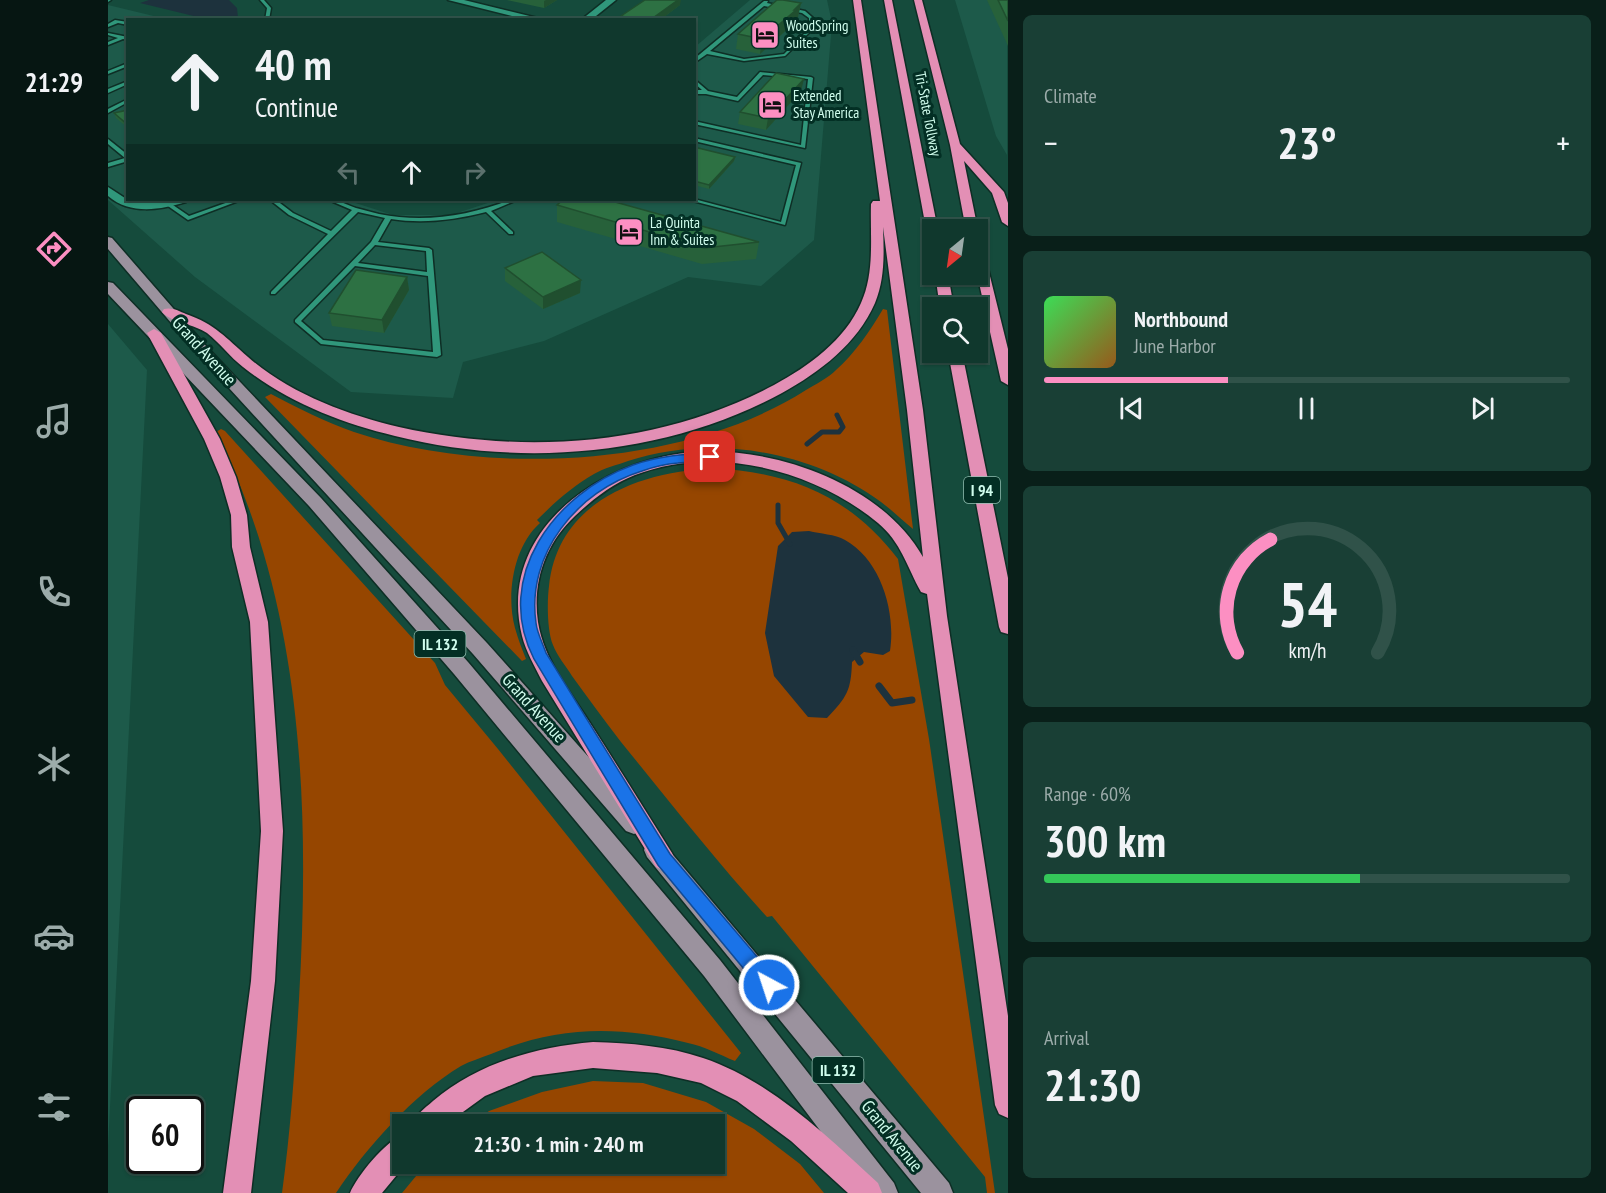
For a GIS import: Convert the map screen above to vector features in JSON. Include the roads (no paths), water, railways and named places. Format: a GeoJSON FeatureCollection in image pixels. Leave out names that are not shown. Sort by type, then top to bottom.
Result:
{"type":"FeatureCollection","features":[{"type":"Feature","properties":{"kind":"highway"},"geometry":{"type":"LineString","coordinates":[[857,0],[877,157],[893,249],[913,399],[938,616],[1008,1105]]}},
{"type":"Feature","properties":{"kind":"highway","name":"Tri-State Tollway"},"geometry":{"type":"LineString","coordinates":[[888,0],[930,219]]}},
{"type":"Feature","properties":{"kind":"highway","name":"Tri-State Tollway"},"geometry":{"type":"LineString","coordinates":[[918,0],[955,145],[970,219]]}},
{"type":"Feature","properties":{"kind":"highway"},"geometry":{"type":"LineString","coordinates":[[955,145],[998,192],[1008,222]]}},
{"type":"Feature","properties":{"kind":"highway"},"geometry":{"type":"LineString","coordinates":[[169,312],[211,330],[246,362],[273,382],[307,401],[344,416],[407,433],[461,443],[547,446],[593,444],[675,430],[710,419],[767,396],[824,358],[851,330],[870,300],[874,277],[877,157]]}},
{"type":"Feature","properties":{"kind":"highway"},"geometry":{"type":"LineString","coordinates":[[986,285],[1008,381]]}},
{"type":"Feature","properties":{"kind":"highway"},"geometry":{"type":"LineString","coordinates":[[154,333],[212,439],[228,477],[238,515],[241,547],[259,622],[272,831],[263,981],[237,1193]]}},
{"type":"Feature","properties":{"kind":"highway","name":"I 94"},"geometry":{"type":"LineString","coordinates":[[957,363],[1008,627]]}},
{"type":"Feature","properties":{"kind":"highway"},"geometry":{"type":"LineString","coordinates":[[664,860],[545,665],[533,640],[529,624],[528,589],[532,567],[550,532],[575,504],[590,492],[621,474],[676,459],[710,457],[743,459],[796,472],[838,489],[886,520],[919,563],[938,616]]}},
{"type":"Feature","properties":{"kind":"highway"},"geometry":{"type":"LineString","coordinates":[[440,1114],[499,1075],[523,1066],[576,1055],[639,1057],[697,1069],[725,1080],[793,1124],[868,1193]]}},
{"type":"Feature","properties":{"kind":"highway"},"geometry":{"type":"LineString","coordinates":[[364,1193],[392,1160]]}},
{"type":"Feature","properties":{"kind":"main road","name":"Grand Avenue"},"geometry":{"type":"LineString","coordinates":[[108,241],[213,362],[362,518],[549,723],[939,1193]]}},
{"type":"Feature","properties":{"kind":"main road","name":"Grand Avenue"},"geometry":{"type":"LineString","coordinates":[[108,286],[315,502],[516,732],[712,968],[884,1193]]}},
{"type":"Feature","properties":{"kind":"street"},"geometry":{"type":"LineString","coordinates":[[452,0],[533,18]]}},
{"type":"Feature","properties":{"kind":"street"},"geometry":{"type":"LineString","coordinates":[[588,18],[612,0]]}},
{"type":"Feature","properties":{"kind":"street"},"geometry":{"type":"LineString","coordinates":[[108,190],[126,201]]}},
{"type":"Feature","properties":{"kind":"street"},"geometry":{"type":"LineString","coordinates":[[126,201],[133,205],[168,204],[178,201]]}},
{"type":"Feature","properties":{"kind":"lane"},"geometry":{"type":"LineString","coordinates":[[262,0],[269,8],[267,18]]}},
{"type":"Feature","properties":{"kind":"lane"},"geometry":{"type":"LineString","coordinates":[[696,60],[769,0]]}},
{"type":"Feature","properties":{"kind":"lane"},"geometry":{"type":"LineString","coordinates":[[706,52],[744,60],[785,56],[811,29],[811,18],[803,12],[763,4]]}},
{"type":"Feature","properties":{"kind":"lane"},"geometry":{"type":"LineString","coordinates":[[108,26],[117,21],[126,23]]}},
{"type":"Feature","properties":{"kind":"lane"},"geometry":{"type":"LineString","coordinates":[[108,34],[125,39]]}},
{"type":"Feature","properties":{"kind":"lane"},"geometry":{"type":"LineString","coordinates":[[108,44],[125,39]]}},
{"type":"Feature","properties":{"kind":"lane"},"geometry":{"type":"LineString","coordinates":[[108,73],[126,65]]}},
{"type":"Feature","properties":{"kind":"lane"},"geometry":{"type":"LineString","coordinates":[[696,92],[738,99],[762,73],[810,78],[803,147],[696,122]]}},
{"type":"Feature","properties":{"kind":"lane"},"geometry":{"type":"LineString","coordinates":[[696,82],[706,92]]}},
{"type":"Feature","properties":{"kind":"lane"},"geometry":{"type":"LineString","coordinates":[[108,91],[126,83]]}},
{"type":"Feature","properties":{"kind":"lane"},"geometry":{"type":"LineString","coordinates":[[108,111],[126,101]]}},
{"type":"Feature","properties":{"kind":"lane"},"geometry":{"type":"LineString","coordinates":[[696,139],[799,164],[783,225],[696,201]]}},
{"type":"Feature","properties":{"kind":"lane"},"geometry":{"type":"LineString","coordinates":[[108,141],[126,156]]}},
{"type":"Feature","properties":{"kind":"lane"},"geometry":{"type":"LineString","coordinates":[[108,165],[126,159]]}},
{"type":"Feature","properties":{"kind":"lane"},"geometry":{"type":"LineString","coordinates":[[168,204],[188,218],[235,201]]}},
{"type":"Feature","properties":{"kind":"lane"},"geometry":{"type":"LineString","coordinates":[[274,201],[291,214],[332,234]]}},
{"type":"Feature","properties":{"kind":"lane"},"geometry":{"type":"LineString","coordinates":[[335,201],[356,210],[389,217],[428,219],[453,218],[487,210],[511,201]]}},
{"type":"Feature","properties":{"kind":"lane"},"geometry":{"type":"LineString","coordinates":[[273,293],[356,210]]}},
{"type":"Feature","properties":{"kind":"lane"},"geometry":{"type":"LineString","coordinates":[[487,210],[511,233]]}},
{"type":"Feature","properties":{"kind":"lane"},"geometry":{"type":"LineString","coordinates":[[374,243],[429,250],[437,355],[321,342],[297,321],[374,243],[389,217]]}},
{"type":"Feature","properties":{"kind":"lane"},"geometry":{"type":"LineString","coordinates":[[352,264],[431,274]]}},
{"type":"Feature","properties":{"kind":"waterway"},"geometry":{"type":"LineString","coordinates":[[807,444],[822,432],[839,432],[843,427],[837,415]]}},
{"type":"Feature","properties":{"kind":"waterway"},"geometry":{"type":"LineString","coordinates":[[778,505],[778,523],[790,544]]}},
{"type":"Feature","properties":{"kind":"waterway"},"geometry":{"type":"LineString","coordinates":[[853,650],[860,662]]}},
{"type":"Feature","properties":{"kind":"waterway"},"geometry":{"type":"LineString","coordinates":[[879,686],[892,703],[912,700]]}},
{"type":"Feature","properties":{"kind":"place","name":"WoodSpring Suites"},"geometry":{"type":"Point","coordinates":[765,35]}},
{"type":"Feature","properties":{"kind":"place","name":"Extended Stay America"},"geometry":{"type":"Point","coordinates":[772,105]}},
{"type":"Feature","properties":{"kind":"place","name":"La Quinta Inn & Suites"},"geometry":{"type":"Point","coordinates":[629,232]}}]}
